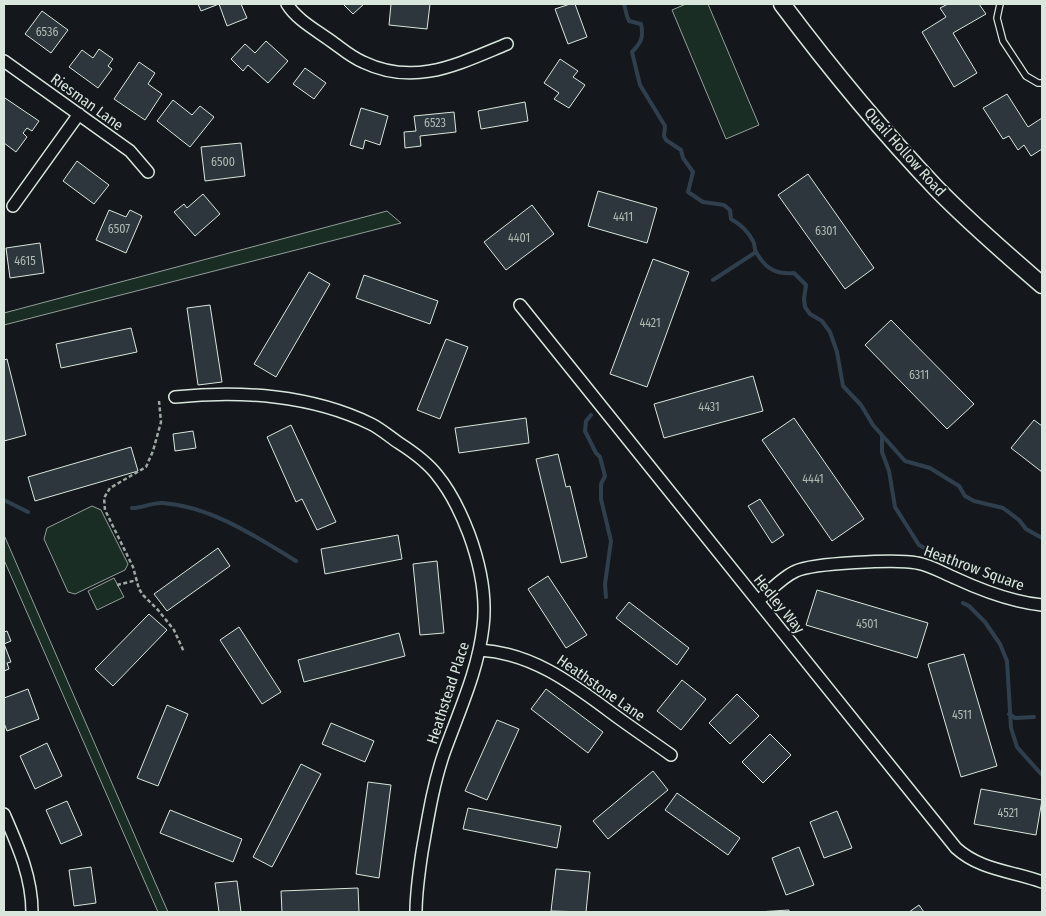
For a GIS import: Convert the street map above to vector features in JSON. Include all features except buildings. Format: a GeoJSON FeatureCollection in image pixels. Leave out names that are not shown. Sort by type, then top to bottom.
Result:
{"type":"FeatureCollection","features":[{"type":"Feature","properties":{"kind":"main road","name":"Quail Hollow Road"},"geometry":{"type":"LineString","coordinates":[[782,4],[817,51],[873,118],[936,188],[1042,285]]}},
{"type":"Feature","properties":{"kind":"street"},"geometry":{"type":"LineString","coordinates":[[287,4],[301,20],[362,62],[382,69],[403,73],[434,71],[455,66],[507,44]]}},
{"type":"Feature","properties":{"kind":"street","name":"Riesman Lane"},"geometry":{"type":"LineString","coordinates":[[4,60],[130,152],[148,172]]}},
{"type":"Feature","properties":{"kind":"street"},"geometry":{"type":"LineString","coordinates":[[13,206],[79,114]]}},
{"type":"Feature","properties":{"kind":"street","name":"Hedley Way"},"geometry":{"type":"LineString","coordinates":[[520,305],[956,848],[966,857],[982,866],[1042,882]]}},
{"type":"Feature","properties":{"kind":"street","name":"Heathstead Place"},"geometry":{"type":"LineString","coordinates":[[175,397],[236,394],[309,403],[344,412],[373,425],[425,463],[450,493],[464,522],[478,557],[482,577],[484,625],[480,650],[471,680],[436,779],[419,874],[416,912]]}},
{"type":"Feature","properties":{"kind":"street","name":"Heathrow Square"},"geometry":{"type":"LineString","coordinates":[[758,601],[786,576],[811,566],[899,561],[918,563],[1012,600],[1042,605]]}},
{"type":"Feature","properties":{"kind":"street","name":"Heathstone Lane"},"geometry":{"type":"LineString","coordinates":[[480,650],[513,655],[545,668],[576,686],[671,755]]}},
{"type":"Feature","properties":{"kind":"street"},"geometry":{"type":"LineString","coordinates":[[4,814],[23,858],[29,879],[32,912]]}},
{"type":"Feature","properties":{"kind":"lane"},"geometry":{"type":"LineString","coordinates":[[1000,4],[998,18],[1003,41],[1026,76],[1038,83],[1042,83]]}},
{"type":"Feature","properties":{"kind":"path"},"geometry":{"type":"LineString","coordinates":[[159,401],[161,422],[154,451],[146,467],[110,488],[104,498],[105,510],[133,567],[143,595],[174,630],[184,652]]}},
{"type":"Feature","properties":{"kind":"path"},"geometry":{"type":"LineString","coordinates":[[117,585],[137,580]]}},
{"type":"Feature","properties":{"kind":"green space"},"geometry":{"type":"Polygon","coordinates":[[[686,4],[708,4],[759,125],[726,139],[672,10],[686,4]]]}},
{"type":"Feature","properties":{"kind":"green space"},"geometry":{"type":"Polygon","coordinates":[[[387,211],[401,223],[4,325],[4,313],[387,211]]]}},
{"type":"Feature","properties":{"kind":"green space"},"geometry":{"type":"Polygon","coordinates":[[[92,506],[101,510],[128,564],[125,570],[75,594],[68,592],[44,539],[47,528],[92,506]]]}},
{"type":"Feature","properties":{"kind":"green space"},"geometry":{"type":"Polygon","coordinates":[[[4,535],[168,912],[158,912],[4,560],[4,535]]]}},
{"type":"Feature","properties":{"kind":"green space"},"geometry":{"type":"Polygon","coordinates":[[[114,578],[124,597],[97,610],[88,591],[114,578]]]}},
{"type":"Feature","properties":{"kind":"waterway"},"geometry":{"type":"LineString","coordinates":[[624,4],[629,21],[641,24],[641,40],[632,52],[640,85],[665,126],[664,136],[666,140],[681,150],[683,158],[693,172],[688,192],[703,202],[724,205],[730,210],[731,219],[749,234],[754,242],[755,251],[767,266],[782,273],[794,273],[806,285],[805,307],[810,314],[822,321],[830,332],[837,352],[843,386],[861,405],[873,425],[905,461],[930,468],[959,486],[965,496],[974,501],[1003,508],[1019,520],[1026,529],[1042,538]]}},
{"type":"Feature","properties":{"kind":"waterway"},"geometry":{"type":"LineString","coordinates":[[713,280],[756,252]]}},
{"type":"Feature","properties":{"kind":"waterway"},"geometry":{"type":"LineString","coordinates":[[591,415],[586,421],[585,431],[600,457],[605,476],[601,484],[601,499],[611,541],[605,584],[606,597]]}},
{"type":"Feature","properties":{"kind":"waterway"},"geometry":{"type":"LineString","coordinates":[[882,435],[882,452],[889,471],[895,507],[919,545],[941,557]]}},
{"type":"Feature","properties":{"kind":"waterway"},"geometry":{"type":"LineString","coordinates":[[4,500],[28,512]]}},
{"type":"Feature","properties":{"kind":"waterway"},"geometry":{"type":"LineString","coordinates":[[132,508],[163,503],[199,510],[232,524],[296,561]]}},
{"type":"Feature","properties":{"kind":"waterway"},"geometry":{"type":"LineString","coordinates":[[963,603],[969,606],[985,622],[1000,644],[1007,661],[1011,728],[1017,747],[1042,775]]}},
{"type":"Feature","properties":{"kind":"waterway"},"geometry":{"type":"LineString","coordinates":[[1009,714],[1015,718],[1034,717]]}}]}
